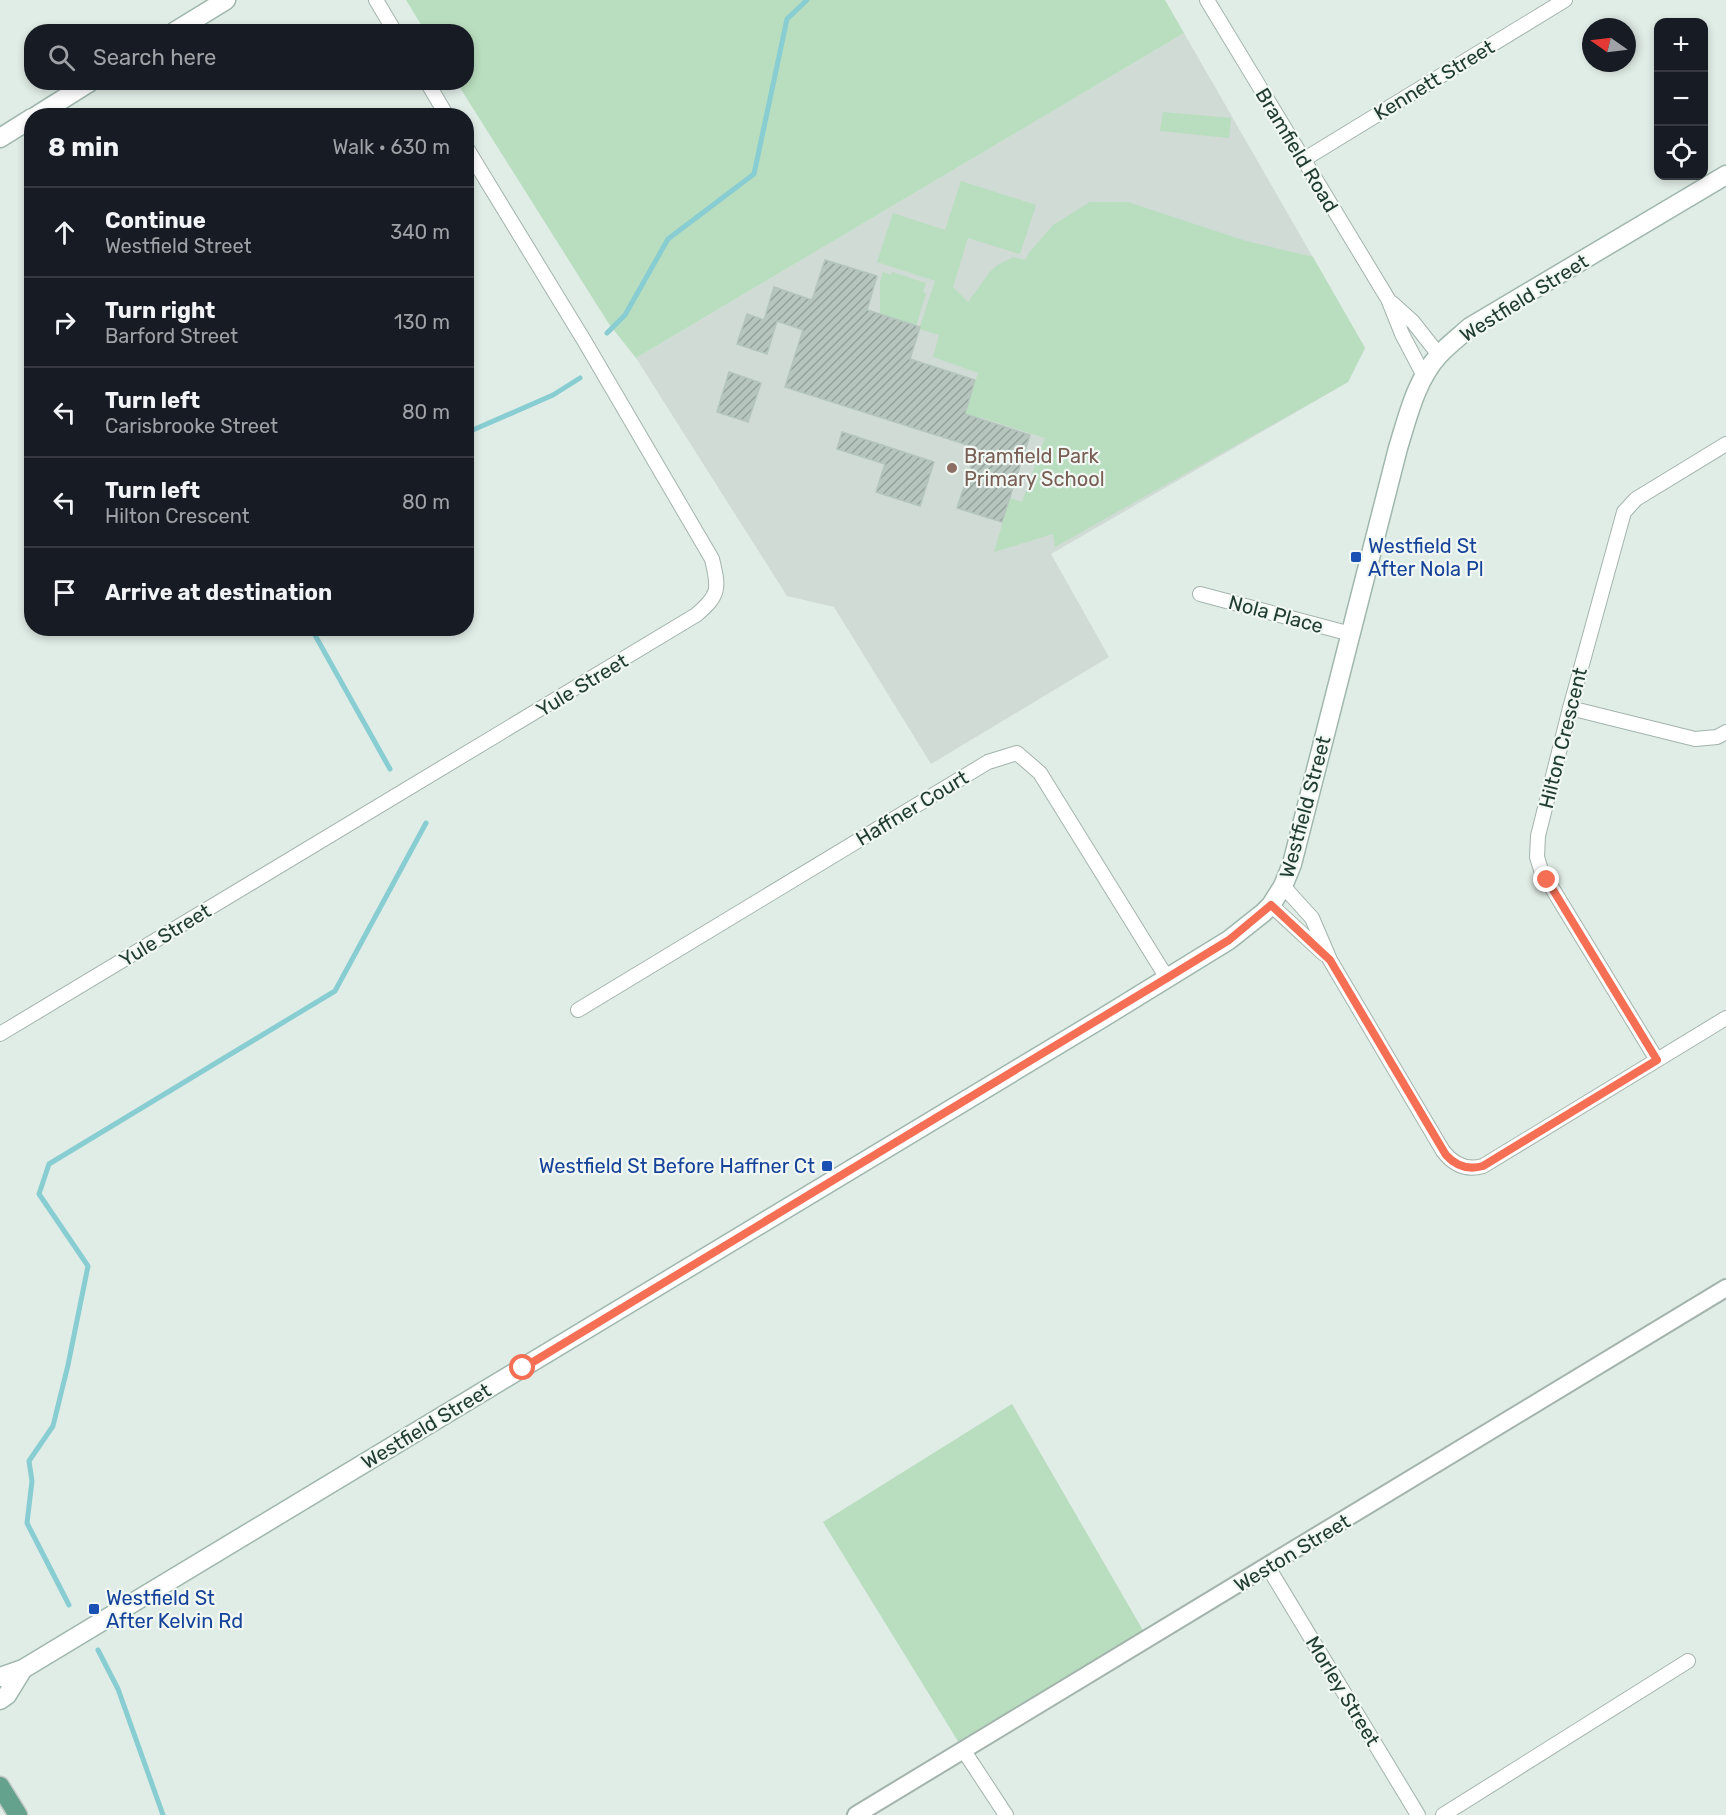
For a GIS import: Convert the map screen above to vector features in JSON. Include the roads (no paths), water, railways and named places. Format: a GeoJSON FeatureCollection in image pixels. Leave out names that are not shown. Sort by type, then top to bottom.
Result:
{"type":"FeatureCollection","features":[{"type":"Feature","properties":{"kind":"main road"},"geometry":{"type":"LineString","coordinates":[[187,24],[226,0]]}},
{"type":"Feature","properties":{"kind":"main road"},"geometry":{"type":"LineString","coordinates":[[49,108],[77,90]]}},
{"type":"Feature","properties":{"kind":"main road"},"geometry":{"type":"LineString","coordinates":[[0,138],[24,123]]}},
{"type":"Feature","properties":{"kind":"main road","name":"Westfield Street"},"geometry":{"type":"LineString","coordinates":[[0,1677],[23,1669],[1167,978],[1229,940],[1271,905],[1283,886],[1292,864],[1398,448],[1424,376],[1438,355],[1470,327],[1726,175]]}},
{"type":"Feature","properties":{"kind":"main road","name":"Westfield Street"},"geometry":{"type":"LineString","coordinates":[[0,1700],[7,1695],[23,1669]]}},
{"type":"Feature","properties":{"kind":"main road"},"geometry":{"type":"LineString","coordinates":[[0,1786],[18,1815]]}},
{"type":"Feature","properties":{"kind":"street"},"geometry":{"type":"LineString","coordinates":[[376,0],[390,24]]}},
{"type":"Feature","properties":{"kind":"street","name":"Bramfield Road"},"geometry":{"type":"LineString","coordinates":[[1207,0],[1388,299],[1402,334],[1424,376]]}},
{"type":"Feature","properties":{"kind":"street","name":"Kennett Street"},"geometry":{"type":"LineString","coordinates":[[1303,160],[1565,0]]}},
{"type":"Feature","properties":{"kind":"street"},"geometry":{"type":"LineString","coordinates":[[432,90],[442,108]]}},
{"type":"Feature","properties":{"kind":"street","name":"Yule Street"},"geometry":{"type":"LineString","coordinates":[[0,1034],[429,777],[696,615],[711,603],[718,582],[712,559],[585,342],[474,160]]}},
{"type":"Feature","properties":{"kind":"street","name":"Bramfield Road"},"geometry":{"type":"LineString","coordinates":[[1388,299],[1413,322],[1438,355]]}},
{"type":"Feature","properties":{"kind":"street","name":"Hilton Crescent"},"geometry":{"type":"LineString","coordinates":[[1657,1060],[1539,864],[1538,836],[1570,708],[1624,512],[1636,499],[1726,444]]}},
{"type":"Feature","properties":{"kind":"street","name":"Nola Place"},"geometry":{"type":"LineString","coordinates":[[1200,594],[1351,634]]}},
{"type":"Feature","properties":{"kind":"street"},"geometry":{"type":"LineString","coordinates":[[1570,708],[1695,739],[1717,737],[1726,732]]}},
{"type":"Feature","properties":{"kind":"street","name":"Haffner Court"},"geometry":{"type":"LineString","coordinates":[[578,1010],[988,762],[1017,753],[1040,772],[1167,978]]}},
{"type":"Feature","properties":{"kind":"street"},"geometry":{"type":"LineString","coordinates":[[1283,886],[1312,918],[1330,960],[1443,1151],[1453,1162],[1462,1166],[1472,1168],[1483,1166],[1726,1018]]}},
{"type":"Feature","properties":{"kind":"street"},"geometry":{"type":"LineString","coordinates":[[1271,905],[1330,960]]}},
{"type":"Feature","properties":{"kind":"street","name":"Weston Street"},"geometry":{"type":"LineString","coordinates":[[856,1815],[1726,1288]]}},
{"type":"Feature","properties":{"kind":"street","name":"Morley Street"},"geometry":{"type":"LineString","coordinates":[[1268,1567],[1418,1815]]}},
{"type":"Feature","properties":{"kind":"street"},"geometry":{"type":"LineString","coordinates":[[1443,1815],[1688,1661]]}},
{"type":"Feature","properties":{"kind":"street"},"geometry":{"type":"LineString","coordinates":[[964,1751],[1006,1815]]}},
{"type":"Feature","properties":{"kind":"waterway"},"geometry":{"type":"LineString","coordinates":[[607,333],[625,315],[668,239],[754,174],[787,19],[807,0]]}},
{"type":"Feature","properties":{"kind":"waterway"},"geometry":{"type":"LineString","coordinates":[[474,430],[553,395],[580,378]]}},
{"type":"Feature","properties":{"kind":"waterway"},"geometry":{"type":"LineString","coordinates":[[315,636],[390,769]]}},
{"type":"Feature","properties":{"kind":"waterway"},"geometry":{"type":"LineString","coordinates":[[69,1605],[27,1523],[32,1481],[29,1461],[53,1426],[88,1266],[39,1194],[49,1164],[335,991],[426,823]]}},
{"type":"Feature","properties":{"kind":"waterway"},"geometry":{"type":"LineString","coordinates":[[98,1650],[118,1689],[163,1815]]}},
{"type":"Feature","properties":{"kind":"place","name":"Bramfield Park Primary School"},"geometry":{"type":"Point","coordinates":[952,468]}},
{"type":"Feature","properties":{"kind":"place","name":"Westfield St After Nola Pl"},"geometry":{"type":"Point","coordinates":[1356,557]}},
{"type":"Feature","properties":{"kind":"place","name":"Westfield St Before Haffner Ct"},"geometry":{"type":"Point","coordinates":[827,1166]}},
{"type":"Feature","properties":{"kind":"place","name":"Westfield St After Kelvin Rd"},"geometry":{"type":"Point","coordinates":[94,1609]}}]}
